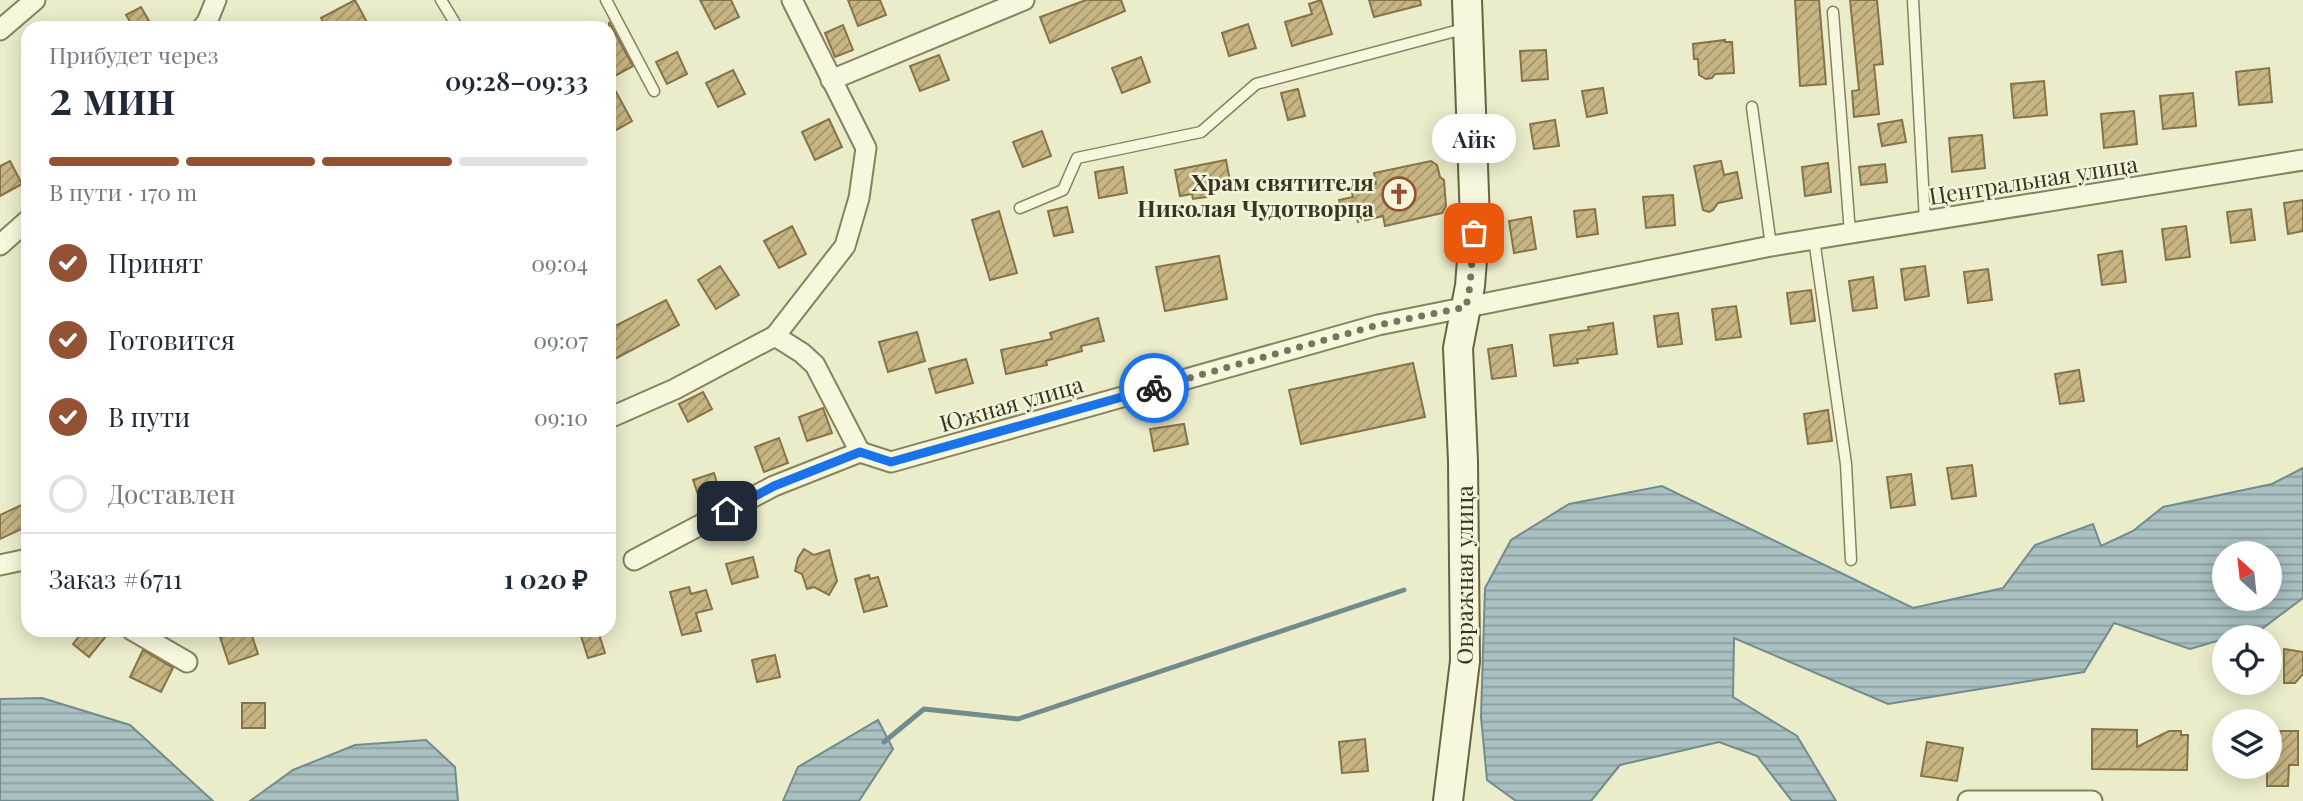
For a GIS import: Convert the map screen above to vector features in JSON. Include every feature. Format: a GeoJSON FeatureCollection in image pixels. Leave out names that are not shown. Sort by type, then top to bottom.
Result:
{"type":"FeatureCollection","features":[{"type":"Feature","properties":{"kind":"street"},"geometry":{"type":"LineString","coordinates":[[0,30],[35,0]]}},
{"type":"Feature","properties":{"kind":"street"},"geometry":{"type":"LineString","coordinates":[[209,21],[216,0]]}},
{"type":"Feature","properties":{"kind":"street"},"geometry":{"type":"LineString","coordinates":[[616,415],[675,389],[775,336],[845,246],[859,198],[866,148],[792,0]]}},
{"type":"Feature","properties":{"kind":"street"},"geometry":{"type":"LineString","coordinates":[[831,80],[1024,0]]}},
{"type":"Feature","properties":{"kind":"street"},"geometry":{"type":"LineString","coordinates":[[1468,14],[1475,221],[1468,297]]}},
{"type":"Feature","properties":{"kind":"street","name":"Центральная улица"},"geometry":{"type":"LineString","coordinates":[[1468,297],[2303,160]]}},
{"type":"Feature","properties":{"kind":"street"},"geometry":{"type":"LineString","coordinates":[[0,245],[21,226]]}},
{"type":"Feature","properties":{"kind":"street","name":"Южная улица"},"geometry":{"type":"LineString","coordinates":[[860,452],[891,462],[1378,325],[1468,297]]}},
{"type":"Feature","properties":{"kind":"street","name":"Овражная улица"},"geometry":{"type":"LineString","coordinates":[[1448,801],[1465,661],[1463,461],[1458,348],[1468,297]]}},
{"type":"Feature","properties":{"kind":"street"},"geometry":{"type":"LineString","coordinates":[[634,560],[774,486],[860,452],[815,365],[775,336]]}},
{"type":"Feature","properties":{"kind":"street"},"geometry":{"type":"LineString","coordinates":[[0,565],[21,560]]}},
{"type":"Feature","properties":{"kind":"street"},"geometry":{"type":"LineString","coordinates":[[144,637],[187,662]]}},
{"type":"Feature","properties":{"kind":"street"},"geometry":{"type":"LineString","coordinates":[[1968,800],[2092,801]]}},
{"type":"Feature","properties":{"kind":"lane"},"geometry":{"type":"LineString","coordinates":[[441,0],[454,21]]}},
{"type":"Feature","properties":{"kind":"lane"},"geometry":{"type":"LineString","coordinates":[[606,0],[654,91]]}},
{"type":"Feature","properties":{"kind":"lane"},"geometry":{"type":"LineString","coordinates":[[1913,0],[1925,221]]}},
{"type":"Feature","properties":{"kind":"lane"},"geometry":{"type":"LineString","coordinates":[[1833,12],[1850,233]]}},
{"type":"Feature","properties":{"kind":"lane"},"geometry":{"type":"LineString","coordinates":[[1020,208],[1063,190],[1077,158],[1201,132],[1256,84],[1468,14]]}},
{"type":"Feature","properties":{"kind":"lane"},"geometry":{"type":"LineString","coordinates":[[1752,107],[1771,246]]}},
{"type":"Feature","properties":{"kind":"lane"},"geometry":{"type":"LineString","coordinates":[[1814,239],[1846,464],[1852,560]]}},
{"type":"Feature","properties":{"kind":"shaded area"},"geometry":{"type":"Polygon","coordinates":[[[2303,468],[2303,598],[2267,625],[2212,625],[2212,643],[2190,649],[2114,623],[2084,672],[1888,704],[1734,638],[1733,697],[1797,736],[1836,801],[1792,801],[1757,756],[1719,742],[1620,765],[1591,801],[1516,801],[1487,780],[1481,717],[1485,588],[1511,540],[1569,504],[1662,486],[1913,608],[2003,588],[2035,545],[2093,524],[2101,546],[2133,531],[2163,507],[2272,484],[2303,468]]]}},
{"type":"Feature","properties":{"kind":"shaded area"},"geometry":{"type":"Polygon","coordinates":[[[42,698],[130,725],[213,801],[0,801],[0,699],[42,698]]]}},
{"type":"Feature","properties":{"kind":"shaded area"},"geometry":{"type":"Polygon","coordinates":[[[878,720],[893,749],[859,801],[783,801],[798,767],[878,720]]]}},
{"type":"Feature","properties":{"kind":"shaded area"},"geometry":{"type":"Polygon","coordinates":[[[426,740],[455,767],[458,801],[250,801],[293,770],[355,745],[426,740]]]}},
{"type":"Feature","properties":{"kind":"building"},"geometry":{"type":"Polygon","coordinates":[[[355,0],[366,21],[323,21],[321,18],[355,0]]]}},
{"type":"Feature","properties":{"kind":"building"},"geometry":{"type":"Polygon","coordinates":[[[700,0],[731,0],[739,17],[715,29],[700,0]]]}},
{"type":"Feature","properties":{"kind":"building"},"geometry":{"type":"Polygon","coordinates":[[[848,0],[880,0],[886,15],[858,26],[848,0]]]}},
{"type":"Feature","properties":{"kind":"building"},"geometry":{"type":"Polygon","coordinates":[[[1086,0],[1121,0],[1125,11],[1050,43],[1040,17],[1086,0]]]}},
{"type":"Feature","properties":{"kind":"building"},"geometry":{"type":"Polygon","coordinates":[[[1321,0],[1332,34],[1292,46],[1285,22],[1312,14],[1309,4],[1321,0]]]}},
{"type":"Feature","properties":{"kind":"building"},"geometry":{"type":"Polygon","coordinates":[[[1369,0],[1420,0],[1421,5],[1374,17],[1369,0]]]}},
{"type":"Feature","properties":{"kind":"building"},"geometry":{"type":"Polygon","coordinates":[[[1795,0],[1819,0],[1826,84],[1800,86],[1795,0]]]}},
{"type":"Feature","properties":{"kind":"building"},"geometry":{"type":"Polygon","coordinates":[[[1850,0],[1877,0],[1883,64],[1874,65],[1879,114],[1854,117],[1852,91],[1859,90],[1850,0]]]}},
{"type":"Feature","properties":{"kind":"building"},"geometry":{"type":"Polygon","coordinates":[[[141,7],[149,21],[130,21],[126,15],[141,7]]]}},
{"type":"Feature","properties":{"kind":"building"},"geometry":{"type":"Polygon","coordinates":[[[1248,24],[1256,48],[1229,56],[1222,33],[1248,24]]]}},
{"type":"Feature","properties":{"kind":"building"},"geometry":{"type":"Polygon","coordinates":[[[843,25],[853,50],[835,57],[825,33],[843,25]]]}},
{"type":"Feature","properties":{"kind":"building"},"geometry":{"type":"Polygon","coordinates":[[[616,35],[633,66],[616,75],[616,35]]]}},
{"type":"Feature","properties":{"kind":"building"},"geometry":{"type":"Polygon","coordinates":[[[1725,40],[1732,42],[1734,73],[1715,74],[1706,79],[1699,75],[1693,44],[1725,40]]]}},
{"type":"Feature","properties":{"kind":"building"},"geometry":{"type":"Polygon","coordinates":[[[1546,50],[1548,79],[1522,81],[1520,51],[1546,50]]]}},
{"type":"Feature","properties":{"kind":"building"},"geometry":{"type":"Polygon","coordinates":[[[677,52],[687,74],[667,84],[656,62],[677,52]]]}},
{"type":"Feature","properties":{"kind":"building"},"geometry":{"type":"Polygon","coordinates":[[[939,55],[949,80],[920,91],[910,66],[939,55]]]}},
{"type":"Feature","properties":{"kind":"building"},"geometry":{"type":"Polygon","coordinates":[[[1141,57],[1150,82],[1122,93],[1112,68],[1141,57]]]}},
{"type":"Feature","properties":{"kind":"building"},"geometry":{"type":"Polygon","coordinates":[[[2269,68],[2272,102],[2239,105],[2236,72],[2269,68]]]}},
{"type":"Feature","properties":{"kind":"building"},"geometry":{"type":"Polygon","coordinates":[[[733,70],[745,94],[718,107],[706,83],[733,70]]]}},
{"type":"Feature","properties":{"kind":"building"},"geometry":{"type":"Polygon","coordinates":[[[2044,81],[2047,115],[2014,118],[2011,84],[2044,81]]]}},
{"type":"Feature","properties":{"kind":"building"},"geometry":{"type":"Polygon","coordinates":[[[1603,88],[1607,113],[1587,117],[1582,91],[1603,88]]]}},
{"type":"Feature","properties":{"kind":"building"},"geometry":{"type":"Polygon","coordinates":[[[1298,89],[1305,116],[1288,120],[1281,93],[1298,89]]]}},
{"type":"Feature","properties":{"kind":"building"},"geometry":{"type":"Polygon","coordinates":[[[616,92],[632,121],[616,130],[616,92]]]}},
{"type":"Feature","properties":{"kind":"building"},"geometry":{"type":"Polygon","coordinates":[[[2193,93],[2196,126],[2163,129],[2160,96],[2193,93]]]}},
{"type":"Feature","properties":{"kind":"building"},"geometry":{"type":"Polygon","coordinates":[[[2134,111],[2137,144],[2104,148],[2101,114],[2134,111]]]}},
{"type":"Feature","properties":{"kind":"building"},"geometry":{"type":"Polygon","coordinates":[[[829,119],[842,147],[815,160],[802,132],[829,119]]]}},
{"type":"Feature","properties":{"kind":"building"},"geometry":{"type":"Polygon","coordinates":[[[1555,120],[1559,146],[1534,149],[1530,124],[1555,120]]]}},
{"type":"Feature","properties":{"kind":"building"},"geometry":{"type":"Polygon","coordinates":[[[1902,120],[1906,142],[1882,146],[1878,124],[1902,120]]]}},
{"type":"Feature","properties":{"kind":"building"},"geometry":{"type":"Polygon","coordinates":[[[1042,131],[1051,156],[1023,167],[1013,142],[1042,131]]]}},
{"type":"Feature","properties":{"kind":"building"},"geometry":{"type":"Polygon","coordinates":[[[1982,135],[1985,168],[1952,172],[1949,138],[1982,135]]]}},
{"type":"Feature","properties":{"kind":"building"},"geometry":{"type":"Polygon","coordinates":[[[1226,160],[1231,187],[1206,191],[1207,197],[1193,199],[1192,194],[1180,196],[1175,170],[1226,160]]]}},
{"type":"Feature","properties":{"kind":"building"},"geometry":{"type":"Polygon","coordinates":[[[10,161],[21,185],[0,196],[0,166],[10,161]]]}},
{"type":"Feature","properties":{"kind":"building","name":"Храм святителя Николая Чудотворца"},"geometry":{"type":"Polygon","coordinates":[[[1431,161],[1437,165],[1440,177],[1444,180],[1446,206],[1442,213],[1385,226],[1383,216],[1358,222],[1356,214],[1343,217],[1339,200],[1353,197],[1351,189],[1376,184],[1374,173],[1431,161]]]}},
{"type":"Feature","properties":{"kind":"building"},"geometry":{"type":"Polygon","coordinates":[[[1721,161],[1724,175],[1737,172],[1742,198],[1718,203],[1709,212],[1703,210],[1694,166],[1721,161]]]}},
{"type":"Feature","properties":{"kind":"building"},"geometry":{"type":"Polygon","coordinates":[[[1828,163],[1831,192],[1805,196],[1802,167],[1828,163]]]}},
{"type":"Feature","properties":{"kind":"building"},"geometry":{"type":"Polygon","coordinates":[[[1885,164],[1887,182],[1861,185],[1859,167],[1885,164]]]}},
{"type":"Feature","properties":{"kind":"building"},"geometry":{"type":"Polygon","coordinates":[[[1123,167],[1127,193],[1099,198],[1095,172],[1123,167]]]}},
{"type":"Feature","properties":{"kind":"building"},"geometry":{"type":"Polygon","coordinates":[[[1673,195],[1675,225],[1646,228],[1643,197],[1673,195]]]}},
{"type":"Feature","properties":{"kind":"building"},"geometry":{"type":"Polygon","coordinates":[[[2303,200],[2303,231],[2288,234],[2284,203],[2303,200]]]}},
{"type":"Feature","properties":{"kind":"building"},"geometry":{"type":"Polygon","coordinates":[[[1067,207],[1073,232],[1054,236],[1048,211],[1067,207]]]}},
{"type":"Feature","properties":{"kind":"building"},"geometry":{"type":"Polygon","coordinates":[[[1595,209],[1598,234],[1577,237],[1574,211],[1595,209]]]}},
{"type":"Feature","properties":{"kind":"building"},"geometry":{"type":"Polygon","coordinates":[[[2251,209],[2255,240],[2231,243],[2227,212],[2251,209]]]}},
{"type":"Feature","properties":{"kind":"building"},"geometry":{"type":"Polygon","coordinates":[[[999,211],[1017,273],[990,280],[972,220],[999,211]]]}},
{"type":"Feature","properties":{"kind":"building"},"geometry":{"type":"Polygon","coordinates":[[[1531,217],[1536,249],[1514,253],[1509,221],[1531,217]]]}},
{"type":"Feature","properties":{"kind":"building"},"geometry":{"type":"Polygon","coordinates":[[[792,226],[806,254],[779,268],[764,241],[792,226]]]}},
{"type":"Feature","properties":{"kind":"building"},"geometry":{"type":"Polygon","coordinates":[[[2186,226],[2190,257],[2166,260],[2162,229],[2186,226]]]}},
{"type":"Feature","properties":{"kind":"building"},"geometry":{"type":"Polygon","coordinates":[[[2122,251],[2126,282],[2102,285],[2098,255],[2122,251]]]}},
{"type":"Feature","properties":{"kind":"building"},"geometry":{"type":"Polygon","coordinates":[[[1219,256],[1227,299],[1165,311],[1156,267],[1219,256]]]}},
{"type":"Feature","properties":{"kind":"building"},"geometry":{"type":"Polygon","coordinates":[[[720,266],[739,295],[716,309],[698,280],[720,266]]]}},
{"type":"Feature","properties":{"kind":"building"},"geometry":{"type":"Polygon","coordinates":[[[1925,266],[1929,296],[1905,300],[1901,269],[1925,266]]]}},
{"type":"Feature","properties":{"kind":"building"},"geometry":{"type":"Polygon","coordinates":[[[1988,269],[1992,300],[1968,303],[1964,272],[1988,269]]]}},
{"type":"Feature","properties":{"kind":"building"},"geometry":{"type":"Polygon","coordinates":[[[1873,277],[1877,308],[1853,311],[1849,281],[1873,277]]]}},
{"type":"Feature","properties":{"kind":"building"},"geometry":{"type":"Polygon","coordinates":[[[1811,290],[1815,321],[1791,324],[1787,293],[1811,290]]]}},
{"type":"Feature","properties":{"kind":"building"},"geometry":{"type":"Polygon","coordinates":[[[666,300],[679,325],[616,358],[616,325],[666,300]]]}},
{"type":"Feature","properties":{"kind":"building"},"geometry":{"type":"Polygon","coordinates":[[[1736,306],[1741,337],[1716,340],[1712,309],[1736,306]]]}},
{"type":"Feature","properties":{"kind":"building"},"geometry":{"type":"Polygon","coordinates":[[[1678,313],[1682,344],[1658,347],[1654,316],[1678,313]]]}},
{"type":"Feature","properties":{"kind":"building"},"geometry":{"type":"Polygon","coordinates":[[[1098,318],[1104,341],[1081,346],[1082,351],[1046,361],[1047,365],[1006,374],[1001,350],[1052,339],[1050,333],[1098,318]]]}},
{"type":"Feature","properties":{"kind":"building"},"geometry":{"type":"Polygon","coordinates":[[[1613,323],[1617,354],[1577,359],[1578,363],[1554,366],[1550,335],[1589,330],[1588,327],[1613,323]]]}},
{"type":"Feature","properties":{"kind":"building"},"geometry":{"type":"Polygon","coordinates":[[[917,332],[925,361],[888,372],[879,342],[917,332]]]}},
{"type":"Feature","properties":{"kind":"building"},"geometry":{"type":"Polygon","coordinates":[[[1512,345],[1516,376],[1492,379],[1488,349],[1512,345]]]}},
{"type":"Feature","properties":{"kind":"building"},"geometry":{"type":"Polygon","coordinates":[[[966,359],[973,383],[936,393],[929,369],[966,359]]]}},
{"type":"Feature","properties":{"kind":"building"},"geometry":{"type":"Polygon","coordinates":[[[1413,363],[1425,417],[1301,444],[1289,390],[1413,363]]]}},
{"type":"Feature","properties":{"kind":"building"},"geometry":{"type":"Polygon","coordinates":[[[2079,370],[2084,401],[2060,404],[2055,374],[2079,370]]]}},
{"type":"Feature","properties":{"kind":"building"},"geometry":{"type":"Polygon","coordinates":[[[703,392],[712,409],[688,422],[679,404],[703,392]]]}},
{"type":"Feature","properties":{"kind":"building"},"geometry":{"type":"Polygon","coordinates":[[[823,408],[832,433],[807,441],[799,417],[823,408]]]}},
{"type":"Feature","properties":{"kind":"building"},"geometry":{"type":"Polygon","coordinates":[[[1828,410],[1832,441],[1808,444],[1804,414],[1828,410]]]}},
{"type":"Feature","properties":{"kind":"building"},"geometry":{"type":"Polygon","coordinates":[[[1184,424],[1188,444],[1154,451],[1150,429],[1184,424]]]}},
{"type":"Feature","properties":{"kind":"building"},"geometry":{"type":"Polygon","coordinates":[[[779,438],[788,463],[764,472],[755,447],[779,438]]]}},
{"type":"Feature","properties":{"kind":"building"},"geometry":{"type":"Polygon","coordinates":[[[1972,465],[1976,496],[1952,499],[1947,468],[1972,465]]]}},
{"type":"Feature","properties":{"kind":"building"},"geometry":{"type":"Polygon","coordinates":[[[714,473],[721,496],[701,503],[693,480],[714,473]]]}},
{"type":"Feature","properties":{"kind":"building"},"geometry":{"type":"Polygon","coordinates":[[[1911,474],[1915,505],[1891,508],[1887,477],[1911,474]]]}},
{"type":"Feature","properties":{"kind":"building"},"geometry":{"type":"Polygon","coordinates":[[[21,505],[21,529],[0,539],[0,515],[21,505]]]}},
{"type":"Feature","properties":{"kind":"building"},"geometry":{"type":"Polygon","coordinates":[[[804,549],[814,555],[829,550],[837,581],[829,595],[814,587],[807,589],[802,574],[795,571],[798,558],[804,549]]]}},
{"type":"Feature","properties":{"kind":"building"},"geometry":{"type":"Polygon","coordinates":[[[753,557],[758,577],[732,584],[726,564],[753,557]]]}},
{"type":"Feature","properties":{"kind":"building"},"geometry":{"type":"Polygon","coordinates":[[[869,575],[870,579],[878,577],[887,606],[864,612],[855,579],[869,575]]]}},
{"type":"Feature","properties":{"kind":"building"},"geometry":{"type":"Polygon","coordinates":[[[689,587],[691,594],[706,590],[712,609],[696,613],[701,631],[682,635],[670,592],[689,587]]]}},
{"type":"Feature","properties":{"kind":"building"},"geometry":{"type":"Polygon","coordinates":[[[78,637],[105,637],[89,657],[73,644],[78,637]]]}},
{"type":"Feature","properties":{"kind":"building"},"geometry":{"type":"Polygon","coordinates":[[[220,637],[252,637],[258,654],[229,664],[220,637]]]}},
{"type":"Feature","properties":{"kind":"building"},"geometry":{"type":"Polygon","coordinates":[[[581,637],[600,637],[605,653],[588,658],[581,637]]]}},
{"type":"Feature","properties":{"kind":"building"},"geometry":{"type":"Polygon","coordinates":[[[2284,649],[2303,652],[2303,674],[2295,683],[2284,683],[2284,649]]]}},
{"type":"Feature","properties":{"kind":"building"},"geometry":{"type":"Polygon","coordinates":[[[143,650],[173,668],[161,692],[130,677],[143,650]]]}},
{"type":"Feature","properties":{"kind":"building"},"geometry":{"type":"Polygon","coordinates":[[[775,655],[780,677],[757,682],[752,660],[775,655]]]}},
{"type":"Feature","properties":{"kind":"building"},"geometry":{"type":"Polygon","coordinates":[[[242,703],[265,703],[265,728],[242,728],[242,703]]]}},
{"type":"Feature","properties":{"kind":"building"},"geometry":{"type":"Polygon","coordinates":[[[2092,729],[2137,730],[2137,747],[2169,731],[2181,731],[2181,735],[2188,735],[2187,770],[2092,769],[2092,729]]]}},
{"type":"Feature","properties":{"kind":"building"},"geometry":{"type":"Polygon","coordinates":[[[2282,731],[2298,731],[2298,765],[2289,765],[2288,786],[2267,786],[2267,779],[2282,779],[2282,731]]]}},
{"type":"Feature","properties":{"kind":"building"},"geometry":{"type":"Polygon","coordinates":[[[1365,739],[1368,771],[1342,773],[1339,742],[1365,739]]]}},
{"type":"Feature","properties":{"kind":"building"},"geometry":{"type":"Polygon","coordinates":[[[1927,742],[1963,748],[1957,781],[1921,776],[1927,742]]]}},
{"type":"Feature","properties":{"kind":"waterway"},"geometry":{"type":"LineString","coordinates":[[884,742],[924,709],[1018,719],[1404,590]]}},
{"type":"Feature","properties":{"kind":"way so far"},"geometry":{"type":"LineString","coordinates":[[1154,388],[1378,325],[1466,307],[1474,233]]}},
{"type":"Feature","properties":{"kind":"place","name":"Храм святителя Николая Чудотворца"},"geometry":{"type":"Point","coordinates":[1399,194]}},
{"type":"Feature","properties":{"kind":"place","name":"Айк"},"geometry":{"type":"Point","coordinates":[1474,233]}},
{"type":"Feature","properties":{"kind":"route"},"geometry":{"type":"LineString","coordinates":[[727,511],[774,486],[860,452],[891,462],[1154,388]]}}]}
